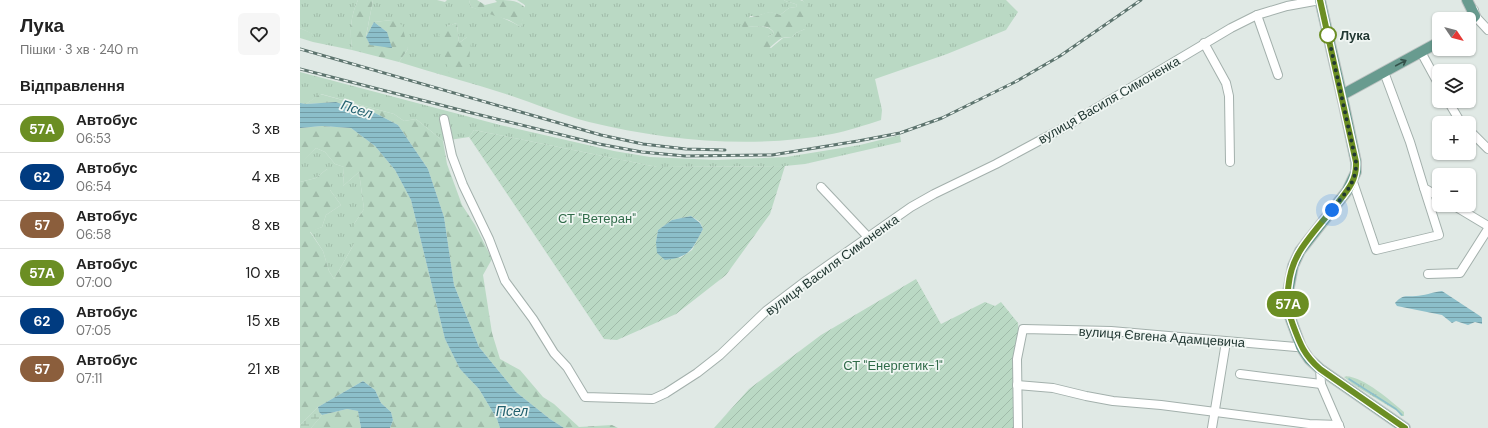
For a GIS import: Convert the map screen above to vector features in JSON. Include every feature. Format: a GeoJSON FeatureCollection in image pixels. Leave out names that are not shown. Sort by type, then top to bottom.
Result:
{"type":"FeatureCollection","features":[{"type":"Feature","properties":{"kind":"main road"},"geometry":{"type":"LineString","coordinates":[[1320,0],[1342,95],[1356,162],[1356,172],[1348,191],[1300,251],[1293,266],[1288,292],[1290,316],[1301,347],[1309,359],[1320,369],[1404,428]]}},
{"type":"Feature","properties":{"kind":"main road"},"geometry":{"type":"LineString","coordinates":[[1467,0],[1470,12]]}},
{"type":"Feature","properties":{"kind":"main road"},"geometry":{"type":"LineString","coordinates":[[1342,95],[1432,46]]}},
{"type":"Feature","properties":{"kind":"street","name":"вулиця Василя Симоненка"},"geometry":{"type":"LineString","coordinates":[[444,119],[452,156],[463,185],[489,239],[505,281],[533,319],[554,353],[567,367],[585,397],[653,399],[666,393],[697,373],[720,355],[766,311],[807,280],[911,208],[934,194],[996,164],[1063,128],[1204,43],[1257,15],[1287,6],[1320,0]]}},
{"type":"Feature","properties":{"kind":"street"},"geometry":{"type":"LineString","coordinates":[[1472,0],[1472,12]]}},
{"type":"Feature","properties":{"kind":"street"},"geometry":{"type":"LineString","coordinates":[[1257,15],[1278,75]]}},
{"type":"Feature","properties":{"kind":"street"},"geometry":{"type":"LineString","coordinates":[[1476,22],[1488,30]]}},
{"type":"Feature","properties":{"kind":"street"},"geometry":{"type":"LineString","coordinates":[[1204,43],[1226,82],[1229,96],[1230,162]]}},
{"type":"Feature","properties":{"kind":"street"},"geometry":{"type":"LineString","coordinates":[[1421,52],[1432,72]]}},
{"type":"Feature","properties":{"kind":"street"},"geometry":{"type":"LineString","coordinates":[[1353,182],[1376,250],[1419,241],[1439,235],[1410,142],[1384,72]]}},
{"type":"Feature","properties":{"kind":"street"},"geometry":{"type":"LineString","coordinates":[[1476,137],[1488,149]]}},
{"type":"Feature","properties":{"kind":"street"},"geometry":{"type":"LineString","coordinates":[[820,187],[869,238]]}},
{"type":"Feature","properties":{"kind":"street"},"geometry":{"type":"LineString","coordinates":[[1424,188],[1432,193]]}},
{"type":"Feature","properties":{"kind":"street"},"geometry":{"type":"LineString","coordinates":[[1465,212],[1488,226]]}},
{"type":"Feature","properties":{"kind":"street"},"geometry":{"type":"LineString","coordinates":[[1428,274],[1460,274],[1488,229]]}},
{"type":"Feature","properties":{"kind":"street","name":"вулиця Євгена Адамцевича"},"geometry":{"type":"LineString","coordinates":[[1017,386],[1017,359],[1023,329],[1111,331],[1296,348],[1301,347]]}},
{"type":"Feature","properties":{"kind":"street"},"geometry":{"type":"LineString","coordinates":[[1212,428],[1226,342]]}},
{"type":"Feature","properties":{"kind":"street"},"geometry":{"type":"LineString","coordinates":[[1018,428],[1017,386],[1053,388],[1113,401],[1339,427],[1321,384],[1320,369]]}},
{"type":"Feature","properties":{"kind":"street"},"geometry":{"type":"LineString","coordinates":[[1240,374],[1321,384]]}},
{"type":"Feature","properties":{"kind":"green space"},"geometry":{"type":"Polygon","coordinates":[[[300,0],[358,0],[353,12],[351,25],[352,50],[313,42],[312,34],[300,28],[300,0]]]}},
{"type":"Feature","properties":{"kind":"green space"},"geometry":{"type":"Polygon","coordinates":[[[358,0],[373,0],[366,36],[370,45],[387,32],[374,22],[392,20],[402,25],[408,49],[399,62],[352,50],[351,25],[353,12],[358,0]]]}},
{"type":"Feature","properties":{"kind":"green space"},"geometry":{"type":"Polygon","coordinates":[[[373,0],[437,0],[445,2],[447,0],[469,0],[471,7],[497,16],[521,27],[525,5],[517,0],[784,0],[797,5],[796,7],[789,8],[780,15],[770,12],[757,16],[750,16],[743,27],[760,26],[771,30],[774,33],[768,37],[751,37],[771,48],[783,38],[792,37],[796,33],[805,29],[805,3],[802,0],[1006,0],[1018,12],[1006,30],[947,54],[875,79],[882,110],[881,120],[832,134],[802,139],[772,141],[710,141],[679,138],[618,129],[589,122],[559,113],[519,98],[399,62],[408,49],[392,20],[374,22],[366,37],[373,0]],[[457,23],[447,26],[449,73],[467,37],[459,43],[457,23]]]}},
{"type":"Feature","properties":{"kind":"green space"},"geometry":{"type":"Polygon","coordinates":[[[469,0],[477,0],[485,5],[497,2],[495,0],[511,1],[523,5],[529,13],[523,19],[521,27],[509,20],[471,7],[469,0]]]}},
{"type":"Feature","properties":{"kind":"green space"},"geometry":{"type":"Polygon","coordinates":[[[784,0],[800,0],[807,5],[809,8],[809,13],[805,29],[796,33],[792,37],[782,38],[765,50],[761,50],[750,45],[749,39],[751,37],[768,37],[774,33],[772,30],[765,27],[741,26],[745,20],[769,12],[780,15],[789,8],[796,7],[797,5],[784,0]]]}},
{"type":"Feature","properties":{"kind":"green space"},"geometry":{"type":"Polygon","coordinates":[[[457,23],[459,43],[467,37],[471,42],[469,61],[459,75],[449,73],[439,35],[447,26],[457,23]]]}},
{"type":"Feature","properties":{"kind":"green space"},"geometry":{"type":"Polygon","coordinates":[[[300,28],[313,34],[313,42],[300,38],[300,28]]]}},
{"type":"Feature","properties":{"kind":"green space"},"geometry":{"type":"Polygon","coordinates":[[[300,72],[500,125],[614,151],[650,157],[716,160],[786,157],[860,145],[900,135],[901,142],[805,164],[785,166],[657,167],[474,130],[469,137],[443,141],[416,119],[404,121],[394,114],[321,94],[306,104],[300,103],[300,72]]]}},
{"type":"Feature","properties":{"kind":"green space"},"geometry":{"type":"Polygon","coordinates":[[[320,94],[394,114],[404,121],[416,119],[443,141],[447,164],[462,205],[475,225],[492,259],[483,275],[492,333],[500,359],[520,370],[543,397],[554,404],[579,427],[612,425],[618,428],[564,428],[516,392],[479,347],[454,285],[444,217],[428,169],[398,125],[375,113],[355,109],[336,102],[306,104],[320,94]]]}},
{"type":"Feature","properties":{"kind":"green space"},"geometry":{"type":"Polygon","coordinates":[[[322,126],[351,128],[375,146],[395,170],[411,200],[445,339],[460,369],[479,389],[497,419],[500,428],[390,428],[393,420],[391,412],[381,403],[375,390],[363,381],[318,407],[300,425],[300,182],[316,178],[327,169],[332,178],[330,190],[341,205],[326,215],[322,227],[310,232],[323,251],[329,271],[334,279],[354,244],[354,224],[364,209],[359,172],[343,186],[344,167],[335,164],[325,152],[316,148],[300,165],[300,128],[322,126]]]}},
{"type":"Feature","properties":{"kind":"green space","name":"СТ \"Ветеран\""},"geometry":{"type":"Polygon","coordinates":[[[474,130],[657,167],[785,166],[770,214],[726,275],[676,314],[617,340],[604,339],[469,137],[474,130]],[[691,216],[672,220],[658,230],[656,242],[680,258],[692,250],[703,229],[700,222],[691,216]]]}},
{"type":"Feature","properties":{"kind":"green space"},"geometry":{"type":"Polygon","coordinates":[[[316,148],[325,152],[335,164],[344,167],[343,186],[359,172],[364,209],[354,224],[354,244],[334,279],[329,271],[323,251],[310,231],[322,227],[326,215],[341,205],[330,190],[327,169],[316,178],[300,182],[300,164],[316,148]]]}},
{"type":"Feature","properties":{"kind":"green space","name":"СТ \"Енергетик-1\""},"geometry":{"type":"Polygon","coordinates":[[[916,279],[941,324],[985,302],[995,306],[1001,302],[1018,323],[1019,340],[1014,428],[714,428],[749,389],[821,335],[916,279]]]}},
{"type":"Feature","properties":{"kind":"green space"},"geometry":{"type":"Polygon","coordinates":[[[1344,377],[1358,379],[1375,389],[1404,412],[1404,416],[1401,416],[1397,411],[1354,385],[1344,377]]]}},
{"type":"Feature","properties":{"kind":"green space"},"geometry":{"type":"Polygon","coordinates":[[[318,407],[319,412],[322,415],[311,428],[300,428],[300,425],[318,407]]]}},
{"type":"Feature","properties":{"kind":"green space"},"geometry":{"type":"Polygon","coordinates":[[[347,409],[358,411],[361,428],[311,428],[322,415],[347,409]]]}},
{"type":"Feature","properties":{"kind":"water"},"geometry":{"type":"Polygon","coordinates":[[[374,22],[387,32],[392,48],[370,45],[366,37],[374,22]]]}},
{"type":"Feature","properties":{"kind":"water","name":"Псел"},"geometry":{"type":"Polygon","coordinates":[[[336,102],[355,109],[375,113],[398,125],[428,169],[444,217],[454,285],[479,347],[516,392],[564,428],[500,428],[497,419],[479,389],[460,369],[445,339],[411,200],[395,170],[375,146],[351,128],[322,126],[300,128],[300,103],[336,102]]]}},
{"type":"Feature","properties":{"kind":"water"},"geometry":{"type":"Polygon","coordinates":[[[691,216],[700,223],[703,229],[696,242],[689,251],[680,257],[665,260],[657,253],[656,242],[658,230],[672,220],[691,216]]]}},
{"type":"Feature","properties":{"kind":"water"},"geometry":{"type":"Polygon","coordinates":[[[1442,291],[1480,316],[1482,318],[1482,324],[1475,322],[1468,325],[1456,321],[1452,323],[1442,315],[1397,306],[1395,303],[1400,298],[1405,296],[1419,296],[1442,291]]]}},
{"type":"Feature","properties":{"kind":"water"},"geometry":{"type":"Polygon","coordinates":[[[363,381],[375,390],[381,403],[391,412],[393,420],[390,428],[361,428],[358,411],[347,409],[322,415],[319,412],[318,407],[363,381]]]}},
{"type":"Feature","properties":{"kind":"waterway"},"geometry":{"type":"LineString","coordinates":[[1349,379],[1396,409],[1402,415]]}},
{"type":"Feature","properties":{"kind":"railway"},"geometry":{"type":"LineString","coordinates":[[300,69],[599,144],[642,152],[685,156],[772,155],[900,133],[942,118],[1015,82],[1060,56],[1141,0]]}},
{"type":"Feature","properties":{"kind":"railway"},"geometry":{"type":"LineString","coordinates":[[300,49],[601,135],[643,144],[686,149],[725,150]]}},
{"type":"Feature","properties":{"kind":"bus line","name":"57А"},"geometry":{"type":"LineString","coordinates":[[1320,0],[1342,95],[1356,162],[1356,172],[1348,191],[1300,251],[1293,266],[1288,292],[1290,316],[1301,347],[1309,359],[1320,369],[1405,428]]}},
{"type":"Feature","properties":{"kind":"place","name":"Лука"},"geometry":{"type":"Point","coordinates":[1328,35]}},
{"type":"Feature","properties":{"kind":"route"},"geometry":{"type":"LineString","coordinates":[[1328,35],[1356,162],[1356,172],[1353,182],[1348,191],[1332,210]]}}]}
